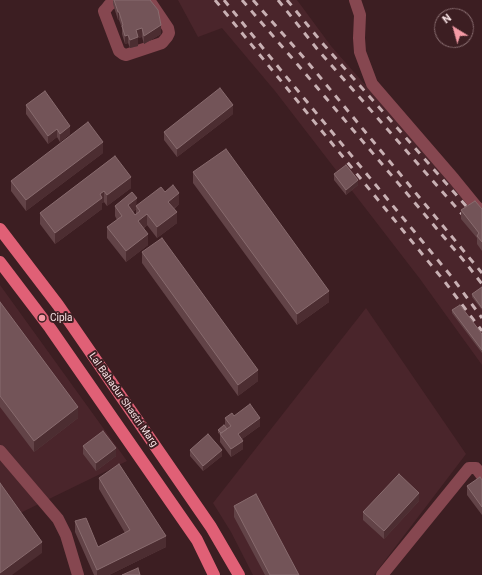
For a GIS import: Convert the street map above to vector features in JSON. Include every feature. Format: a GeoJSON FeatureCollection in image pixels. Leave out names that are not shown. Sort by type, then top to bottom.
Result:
{"type":"FeatureCollection","features":[{"type":"Feature","properties":{"kind":"main road","name":"Lal Bahadur Shastri Marg"},"geometry":{"type":"LineString","coordinates":[[0,229],[58,305],[211,527],[239,575]]}},
{"type":"Feature","properties":{"kind":"main road","name":"Lal Bahadur Shastri Marg"},"geometry":{"type":"LineString","coordinates":[[0,262],[50,328],[197,540],[214,575]]}},
{"type":"Feature","properties":{"kind":"main road"},"geometry":{"type":"LineString","coordinates":[[50,328],[66,317]]}},
{"type":"Feature","properties":{"kind":"street"},"geometry":{"type":"LineString","coordinates":[[117,0],[109,5],[104,11],[119,51],[126,55],[162,43],[168,37],[168,28],[149,0]]}},
{"type":"Feature","properties":{"kind":"street"},"geometry":{"type":"LineString","coordinates":[[355,0],[360,15],[360,52],[372,84],[476,206],[482,211]]}},
{"type":"Feature","properties":{"kind":"street"},"geometry":{"type":"LineString","coordinates":[[0,451],[58,519],[66,535],[78,575]]}},
{"type":"Feature","properties":{"kind":"street"},"geometry":{"type":"LineString","coordinates":[[382,575],[469,468],[476,468],[482,476]]}},
{"type":"Feature","properties":{"kind":"shaded area"},"geometry":{"type":"Polygon","coordinates":[[[178,0],[297,0],[331,46],[470,204],[482,213],[482,365],[420,279],[275,91],[222,28],[198,37],[178,0]]]}},
{"type":"Feature","properties":{"kind":"shaded area"},"geometry":{"type":"Polygon","coordinates":[[[0,285],[127,461],[10,518],[8,575],[0,575],[0,285]]]}},
{"type":"Feature","properties":{"kind":"shaded area"},"geometry":{"type":"Polygon","coordinates":[[[366,308],[466,454],[374,575],[253,575],[231,532],[213,503],[366,308]]]}},
{"type":"Feature","properties":{"kind":"building"},"geometry":{"type":"Polygon","coordinates":[[[114,0],[150,0],[158,10],[161,25],[144,36],[142,28],[136,30],[138,37],[130,40],[128,35],[125,36],[123,25],[114,0]]]}},
{"type":"Feature","properties":{"kind":"building"},"geometry":{"type":"Polygon","coordinates":[[[220,88],[233,105],[177,149],[164,132],[220,88]]]}},
{"type":"Feature","properties":{"kind":"building"},"geometry":{"type":"Polygon","coordinates":[[[45,91],[70,126],[60,134],[57,129],[48,136],[26,105],[45,91]]]}},
{"type":"Feature","properties":{"kind":"building"},"geometry":{"type":"Polygon","coordinates":[[[88,122],[103,142],[26,200],[11,181],[88,122]]]}},
{"type":"Feature","properties":{"kind":"building"},"geometry":{"type":"Polygon","coordinates":[[[226,149],[329,291],[297,314],[193,172],[226,149]]]}},
{"type":"Feature","properties":{"kind":"building"},"geometry":{"type":"Polygon","coordinates":[[[115,156],[131,177],[107,195],[104,191],[100,194],[102,198],[55,233],[40,213],[115,156]]]}},
{"type":"Feature","properties":{"kind":"building"},"geometry":{"type":"Polygon","coordinates":[[[346,165],[358,180],[346,190],[334,174],[346,165]]]}},
{"type":"Feature","properties":{"kind":"building"},"geometry":{"type":"Polygon","coordinates":[[[173,185],[179,193],[168,202],[177,212],[157,227],[147,214],[138,221],[148,234],[126,251],[107,227],[122,216],[115,206],[132,192],[137,198],[128,205],[135,215],[140,211],[136,206],[161,187],[165,192],[173,185]]]}},
{"type":"Feature","properties":{"kind":"building"},"geometry":{"type":"Polygon","coordinates":[[[475,201],[482,209],[482,242],[477,236],[479,233],[461,210],[475,201]]]}},
{"type":"Feature","properties":{"kind":"building"},"geometry":{"type":"Polygon","coordinates":[[[162,238],[258,370],[238,385],[142,252],[162,238]]]}},
{"type":"Feature","properties":{"kind":"building"},"geometry":{"type":"Polygon","coordinates":[[[482,287],[482,308],[472,294],[482,287]]]}},
{"type":"Feature","properties":{"kind":"building"},"geometry":{"type":"Polygon","coordinates":[[[0,302],[78,407],[34,441],[0,396],[0,302]]]}},
{"type":"Feature","properties":{"kind":"building"},"geometry":{"type":"Polygon","coordinates":[[[460,305],[482,334],[482,350],[452,310],[460,305]]]}},
{"type":"Feature","properties":{"kind":"building"},"geometry":{"type":"Polygon","coordinates":[[[250,404],[260,418],[238,434],[243,441],[231,449],[220,434],[231,426],[225,418],[232,413],[234,416],[250,404]]]}},
{"type":"Feature","properties":{"kind":"building"},"geometry":{"type":"Polygon","coordinates":[[[224,425],[227,429],[221,433],[218,430],[224,425]]]}},
{"type":"Feature","properties":{"kind":"building"},"geometry":{"type":"Polygon","coordinates":[[[103,431],[116,448],[96,463],[83,446],[103,431]]]}},
{"type":"Feature","properties":{"kind":"building"},"geometry":{"type":"Polygon","coordinates":[[[208,434],[222,450],[203,466],[190,450],[208,434]]]}},
{"type":"Feature","properties":{"kind":"building"},"geometry":{"type":"Polygon","coordinates":[[[119,464],[166,536],[97,570],[75,521],[86,518],[98,547],[130,530],[99,478],[119,464]]]}},
{"type":"Feature","properties":{"kind":"building"},"geometry":{"type":"Polygon","coordinates":[[[399,474],[419,493],[384,531],[363,512],[399,474]]]}},
{"type":"Feature","properties":{"kind":"building"},"geometry":{"type":"Polygon","coordinates":[[[480,477],[482,480],[482,507],[467,486],[480,477]]]}},
{"type":"Feature","properties":{"kind":"building"},"geometry":{"type":"Polygon","coordinates":[[[0,483],[42,542],[0,573],[0,483]]]}},
{"type":"Feature","properties":{"kind":"building"},"geometry":{"type":"Polygon","coordinates":[[[256,494],[299,575],[270,575],[234,506],[256,494]]]}},
{"type":"Feature","properties":{"kind":"building"},"geometry":{"type":"Polygon","coordinates":[[[138,568],[140,575],[122,575],[138,568]]]}},
{"type":"Feature","properties":{"kind":"railway"},"geometry":{"type":"LineString","coordinates":[[215,0],[445,282],[482,331]]}},
{"type":"Feature","properties":{"kind":"railway"},"geometry":{"type":"LineString","coordinates":[[224,0],[451,276],[482,318]]}},
{"type":"Feature","properties":{"kind":"railway"},"geometry":{"type":"LineString","coordinates":[[242,0],[465,262],[482,284]]}},
{"type":"Feature","properties":{"kind":"railway"},"geometry":{"type":"LineString","coordinates":[[253,0],[305,59],[482,273]]}},
{"type":"Feature","properties":{"kind":"railway"},"geometry":{"type":"LineString","coordinates":[[278,0],[318,50],[482,237]]}},
{"type":"Feature","properties":{"kind":"railway"},"geometry":{"type":"LineString","coordinates":[[287,0],[324,45],[482,224]]}},
{"type":"Feature","properties":{"kind":"place","name":"Cipla"},"geometry":{"type":"Point","coordinates":[42,318]}}]}
